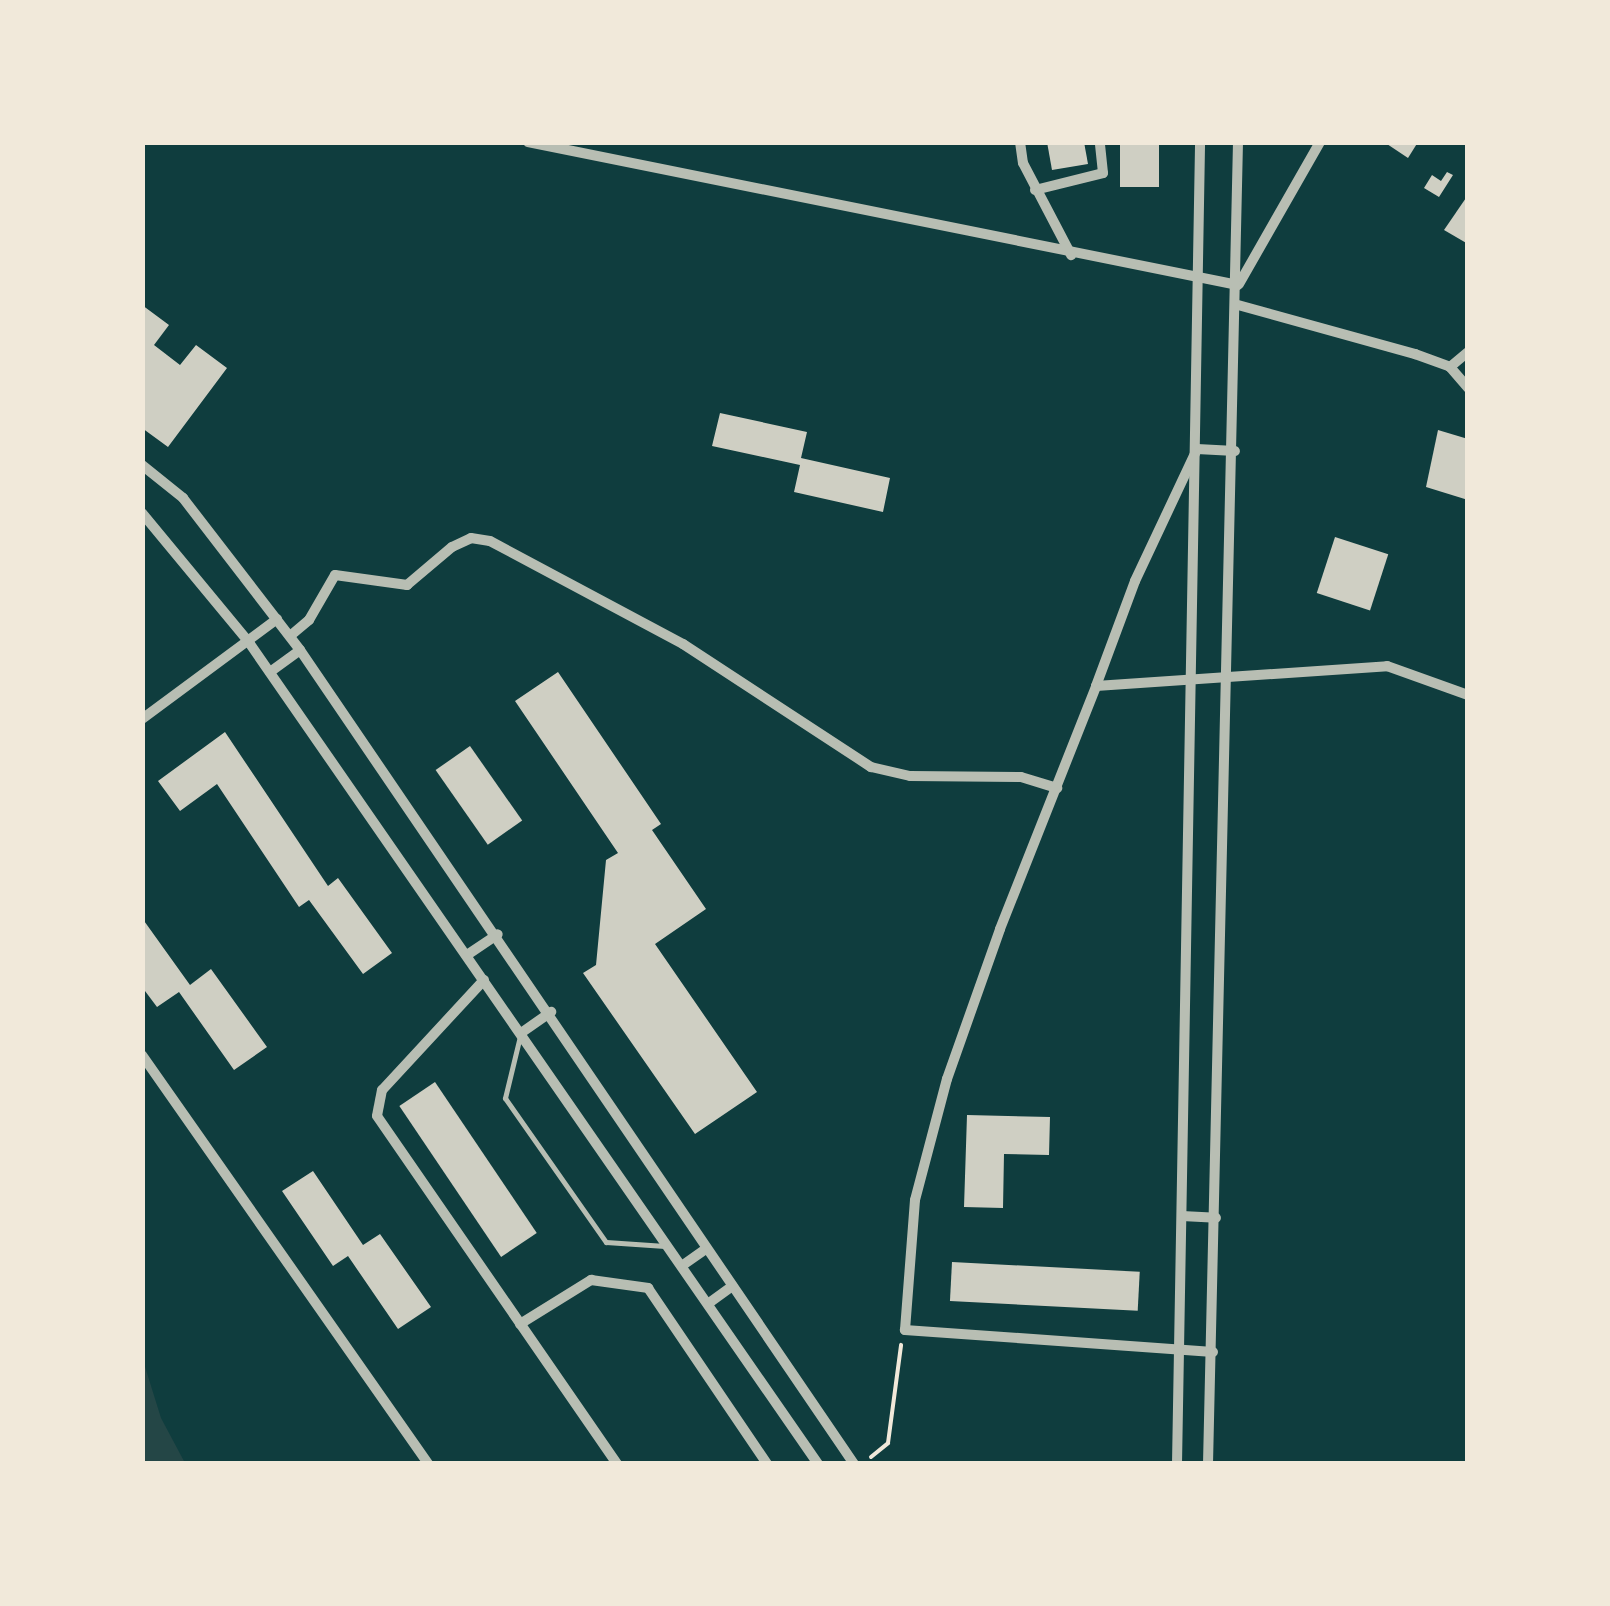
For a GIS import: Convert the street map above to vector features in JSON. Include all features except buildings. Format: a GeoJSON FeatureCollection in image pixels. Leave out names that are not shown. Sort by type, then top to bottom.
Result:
{"type":"FeatureCollection","features":[{"type":"Feature","properties":{"kind":"street"},"geometry":{"type":"LineString","coordinates":[[528,142],[1200,282],[1238,285]]}},
{"type":"Feature","properties":{"kind":"street"},"geometry":{"type":"LineString","coordinates":[[1020,142],[1035,190],[1071,255]]}},
{"type":"Feature","properties":{"kind":"street"},"geometry":{"type":"LineString","coordinates":[[1035,190],[1103,173],[1100,142]]}},
{"type":"Feature","properties":{"kind":"street"},"geometry":{"type":"LineString","coordinates":[[1177,1464],[1200,142]]}},
{"type":"Feature","properties":{"kind":"street"},"geometry":{"type":"LineString","coordinates":[[1208,1464],[1230,675],[1238,142]]}},
{"type":"Feature","properties":{"kind":"street"},"geometry":{"type":"LineString","coordinates":[[1238,285],[1320,142]]}},
{"type":"Feature","properties":{"kind":"street"},"geometry":{"type":"LineString","coordinates":[[1238,305],[1450,368],[1468,388]]}},
{"type":"Feature","properties":{"kind":"street"},"geometry":{"type":"LineString","coordinates":[[1450,368],[1468,352]]}},
{"type":"Feature","properties":{"kind":"street"},"geometry":{"type":"LineString","coordinates":[[1197,449],[1235,450]]}},
{"type":"Feature","properties":{"kind":"street"},"geometry":{"type":"LineString","coordinates":[[1197,449],[1134,581],[947,1080],[915,1200],[905,1330],[1212,1352]]}},
{"type":"Feature","properties":{"kind":"street"},"geometry":{"type":"LineString","coordinates":[[142,465],[183,498],[300,650],[552,1012],[706,1249],[854,1464]]}},
{"type":"Feature","properties":{"kind":"street"},"geometry":{"type":"LineString","coordinates":[[142,513],[248,640],[818,1464]]}},
{"type":"Feature","properties":{"kind":"street"},"geometry":{"type":"LineString","coordinates":[[290,636],[309,620],[335,575],[406,585],[452,547],[471,538],[490,542],[683,644],[871,766],[910,776],[1021,777],[1057,788]]}},
{"type":"Feature","properties":{"kind":"street"},"geometry":{"type":"LineString","coordinates":[[142,719],[276,619]]}},
{"type":"Feature","properties":{"kind":"street"},"geometry":{"type":"LineString","coordinates":[[270,672],[300,650]]}},
{"type":"Feature","properties":{"kind":"street"},"geometry":{"type":"LineString","coordinates":[[1096,686],[1387,666],[1468,695]]}},
{"type":"Feature","properties":{"kind":"street"},"geometry":{"type":"LineString","coordinates":[[468,955],[498,934]]}},
{"type":"Feature","properties":{"kind":"street"},"geometry":{"type":"LineString","coordinates":[[484,980],[382,1090],[377,1116],[617,1464]]}},
{"type":"Feature","properties":{"kind":"street"},"geometry":{"type":"LineString","coordinates":[[521,1033],[552,1012]]}},
{"type":"Feature","properties":{"kind":"street"},"geometry":{"type":"LineString","coordinates":[[142,1054],[428,1464]]}},
{"type":"Feature","properties":{"kind":"street"},"geometry":{"type":"LineString","coordinates":[[1182,1216],[1216,1218]]}},
{"type":"Feature","properties":{"kind":"street"},"geometry":{"type":"LineString","coordinates":[[682,1265],[706,1249]]}},
{"type":"Feature","properties":{"kind":"street"},"geometry":{"type":"LineString","coordinates":[[520,1324],[591,1280],[648,1288],[767,1464]]}},
{"type":"Feature","properties":{"kind":"street"},"geometry":{"type":"LineString","coordinates":[[708,1303],[732,1286]]}},
{"type":"Feature","properties":{"kind":"lane"},"geometry":{"type":"LineString","coordinates":[[521,1033],[505,1098],[516,1114],[606,1242],[670,1247]]}},
{"type":"Feature","properties":{"kind":"path"},"geometry":{"type":"LineString","coordinates":[[864,1464],[888,1443],[905,1330]]}},
{"type":"Feature","properties":{"kind":"shaded area"},"geometry":{"type":"Polygon","coordinates":[[[142,1357],[161,1418],[185,1463],[143,1463],[142,1357]]]}}]}
